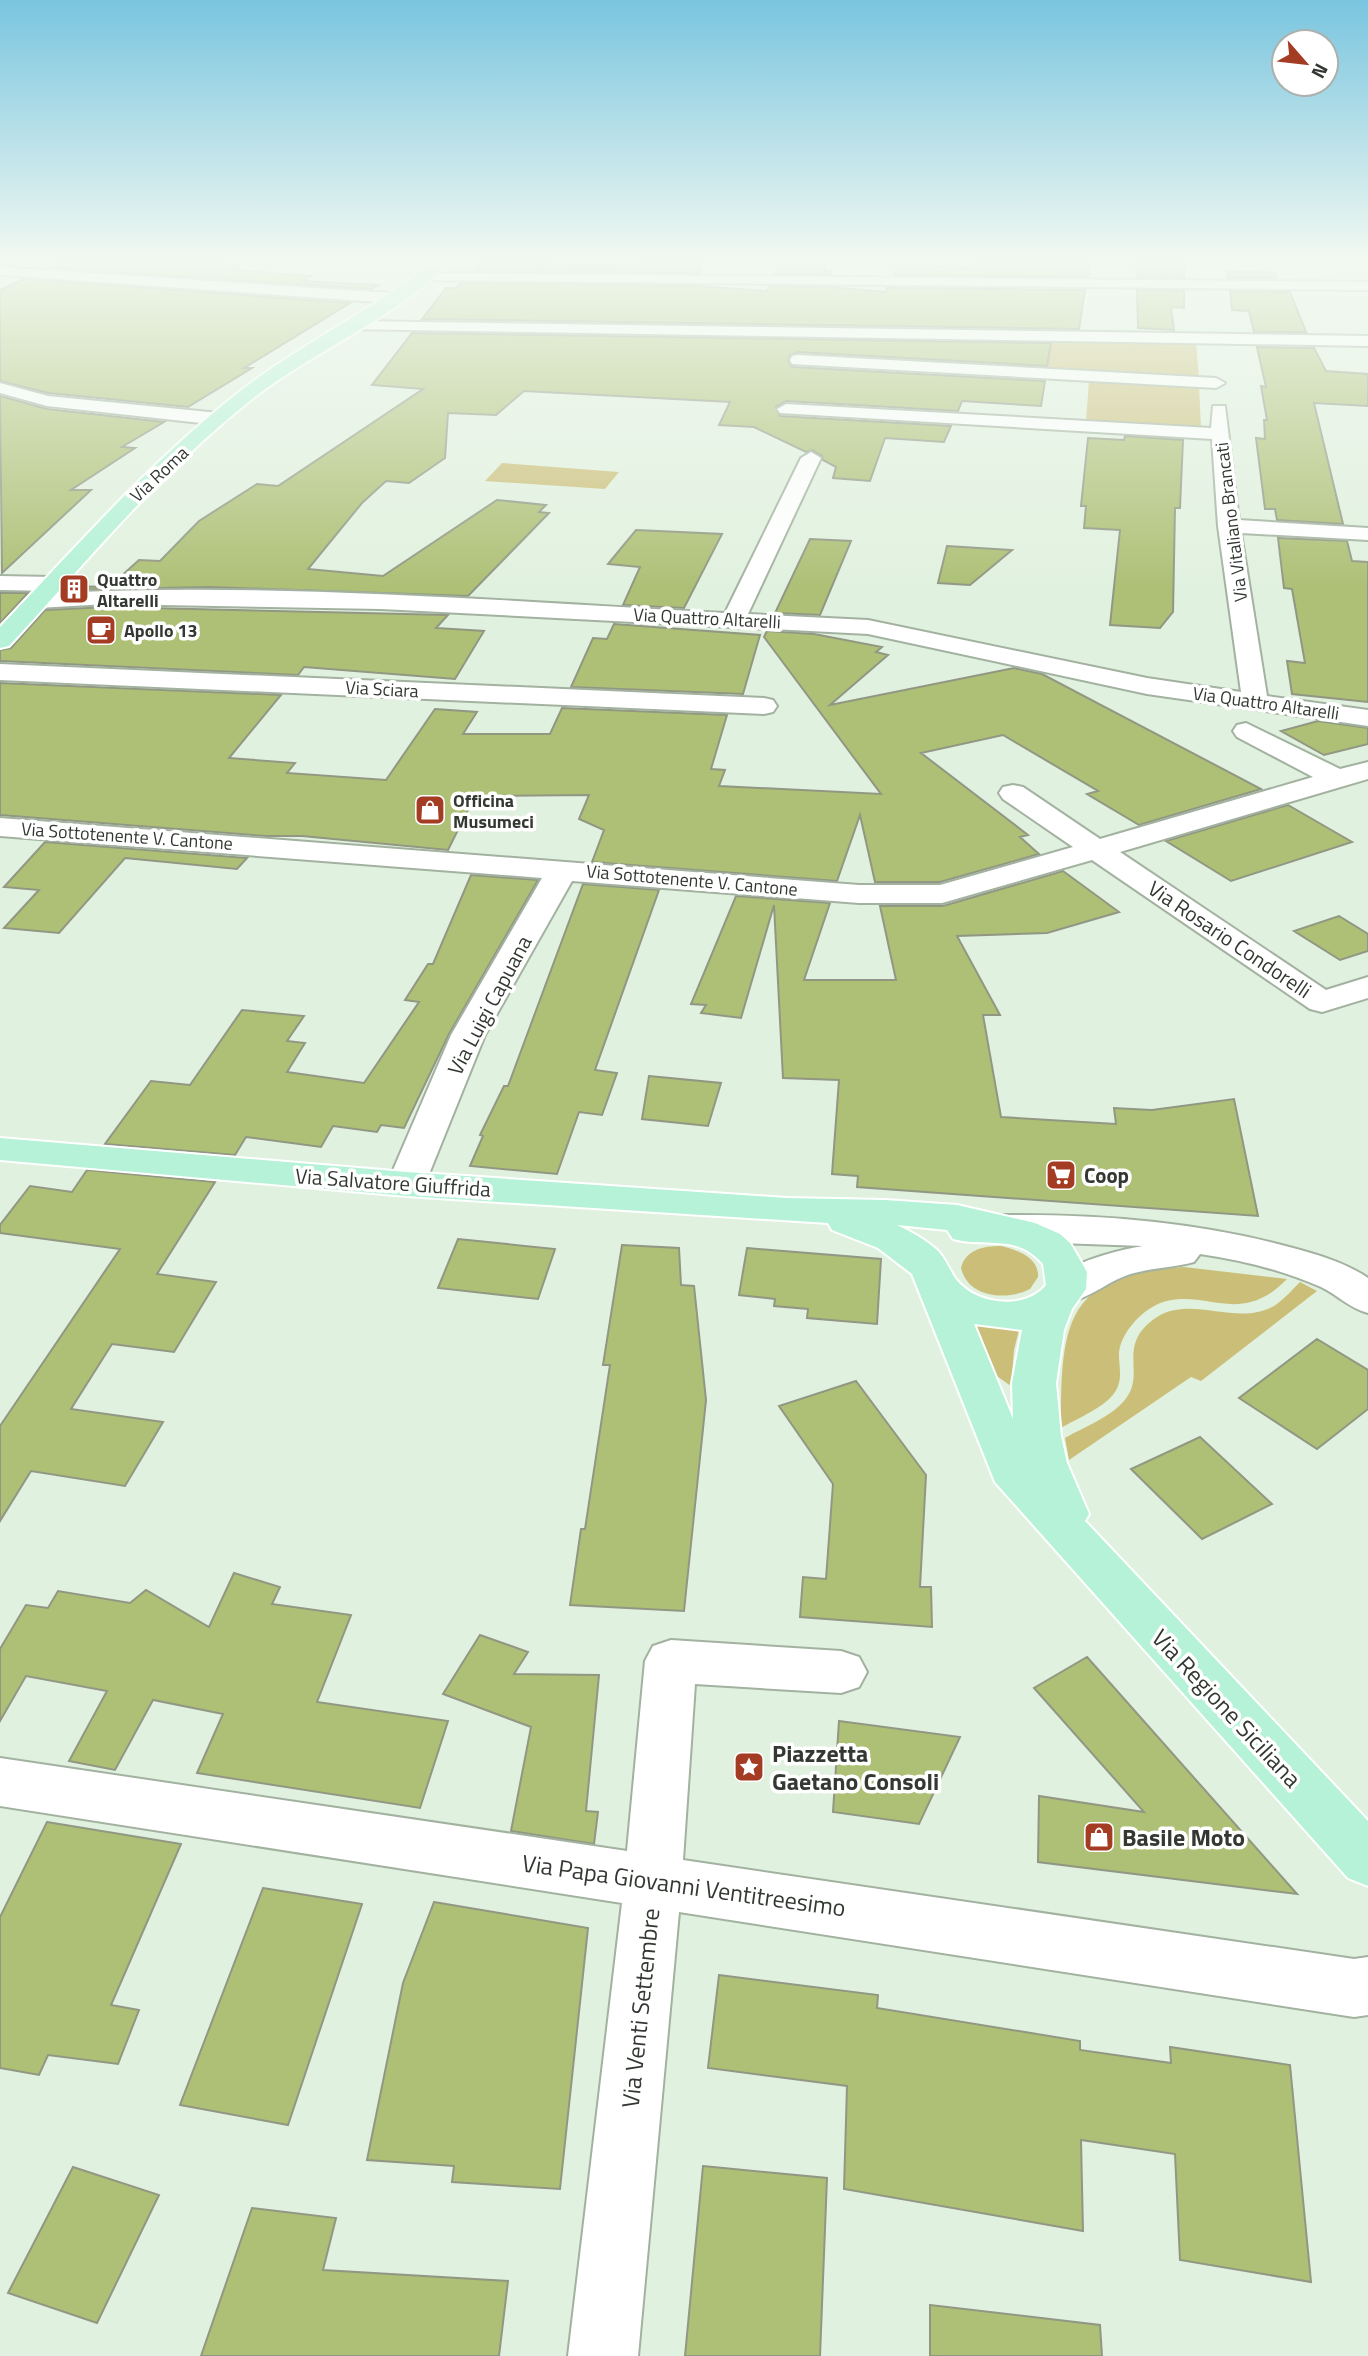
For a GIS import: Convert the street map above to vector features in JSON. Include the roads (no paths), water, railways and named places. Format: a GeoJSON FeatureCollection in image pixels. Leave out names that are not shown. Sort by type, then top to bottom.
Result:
{"type":"FeatureCollection","features":[{"type":"Feature","properties":{"kind":"main road","name":"Via Roma"},"geometry":{"type":"LineString","coordinates":[[0,641],[131,499],[247,394],[286,369]]}},
{"type":"Feature","properties":{"kind":"main road","name":"Via Salvatore Giuffrida"},"geometry":{"type":"LineString","coordinates":[[0,1149],[406,1184],[786,1210]]}},
{"type":"Feature","properties":{"kind":"main road"},"geometry":{"type":"LineString","coordinates":[[786,1210],[957,1218],[1031,1236],[1059,1255],[1067,1272],[1059,1297],[1041,1331],[1033,1396],[1035,1436],[1051,1487],[1087,1556]]}},
{"type":"Feature","properties":{"kind":"main road"},"geometry":{"type":"LineString","coordinates":[[786,1210],[846,1221],[882,1233],[916,1251],[935,1277],[965,1307],[992,1315],[1019,1315],[1059,1297]]}},
{"type":"Feature","properties":{"kind":"main road"},"geometry":{"type":"LineString","coordinates":[[999,1228],[968,1230],[947,1239],[934,1253],[935,1277],[1012,1470],[1087,1556]]}},
{"type":"Feature","properties":{"kind":"main road","name":"Via Regione Siciliana"},"geometry":{"type":"LineString","coordinates":[[1087,1556],[1368,1860]]}},
{"type":"Feature","properties":{"kind":"street"},"geometry":{"type":"LineString","coordinates":[[961,369],[1216,383]]}},
{"type":"Feature","properties":{"kind":"street","name":"Via Vitaliano Brancati"},"geometry":{"type":"LineString","coordinates":[[1214,369],[1229,526],[1255,703]]}},
{"type":"Feature","properties":{"kind":"street"},"geometry":{"type":"LineString","coordinates":[[0,387],[47,401],[219,419]]}},
{"type":"Feature","properties":{"kind":"street"},"geometry":{"type":"LineString","coordinates":[[786,409],[1221,433]]}},
{"type":"Feature","properties":{"kind":"street"},"geometry":{"type":"LineString","coordinates":[[734,618],[811,458]]}},
{"type":"Feature","properties":{"kind":"street"},"geometry":{"type":"LineString","coordinates":[[1229,526],[1368,534]]}},
{"type":"Feature","properties":{"kind":"street","name":"Via Quattro Altarelli"},"geometry":{"type":"LineString","coordinates":[[0,583],[45,593],[107,597],[381,602],[734,618],[868,627],[1147,686],[1368,718]]}},
{"type":"Feature","properties":{"kind":"street","name":"Via Sciara"},"geometry":{"type":"LineString","coordinates":[[0,671],[764,706]]}},
{"type":"Feature","properties":{"kind":"street"},"geometry":{"type":"LineString","coordinates":[[1246,731],[1337,779]]}},
{"type":"Feature","properties":{"kind":"street","name":"Via Sottotenente V. Cantone"},"geometry":{"type":"LineString","coordinates":[[0,827],[859,894],[942,894],[1368,770]]}},
{"type":"Feature","properties":{"kind":"street"},"geometry":{"type":"LineString","coordinates":[[1013,793],[1097,849]]}},
{"type":"Feature","properties":{"kind":"street","name":"Via Rosario Condorelli"},"geometry":{"type":"LineString","coordinates":[[1097,849],[1322,1002],[1368,987]]}},
{"type":"Feature","properties":{"kind":"street","name":"Via Luigi Capuana"},"geometry":{"type":"LineString","coordinates":[[406,1184],[468,1035],[563,869]]}},
{"type":"Feature","properties":{"kind":"street"},"geometry":{"type":"LineString","coordinates":[[999,1228],[1046,1227],[1179,1239],[1241,1249],[1315,1269],[1340,1279],[1368,1299]]}},
{"type":"Feature","properties":{"kind":"street"},"geometry":{"type":"LineString","coordinates":[[1059,1297],[1116,1264],[1172,1253],[1241,1249]]}},
{"type":"Feature","properties":{"kind":"street","name":"Via Venti Settembre"},"geometry":{"type":"LineString","coordinates":[[603,2356],[653,1880],[671,1661],[841,1672]]}},
{"type":"Feature","properties":{"kind":"street","name":"Via Papa Giovanni Ventitreesimo"},"geometry":{"type":"LineString","coordinates":[[0,1782],[1354,1988],[1368,1986]]}},
{"type":"Feature","properties":{"kind":"place","name":"Quattro Altarelli"},"geometry":{"type":"Point","coordinates":[74,589]}},
{"type":"Feature","properties":{"kind":"place","name":"Apollo 13"},"geometry":{"type":"Point","coordinates":[101,630]}},
{"type":"Feature","properties":{"kind":"place","name":"Officina Musumeci"},"geometry":{"type":"Point","coordinates":[430,810]}},
{"type":"Feature","properties":{"kind":"place","name":"Coop"},"geometry":{"type":"Point","coordinates":[1061,1175]}},
{"type":"Feature","properties":{"kind":"place","name":"Piazzetta Gaetano Consoli"},"geometry":{"type":"Point","coordinates":[749,1767]}},
{"type":"Feature","properties":{"kind":"place","name":"Basile Moto"},"geometry":{"type":"Point","coordinates":[1099,1837]}}]}
